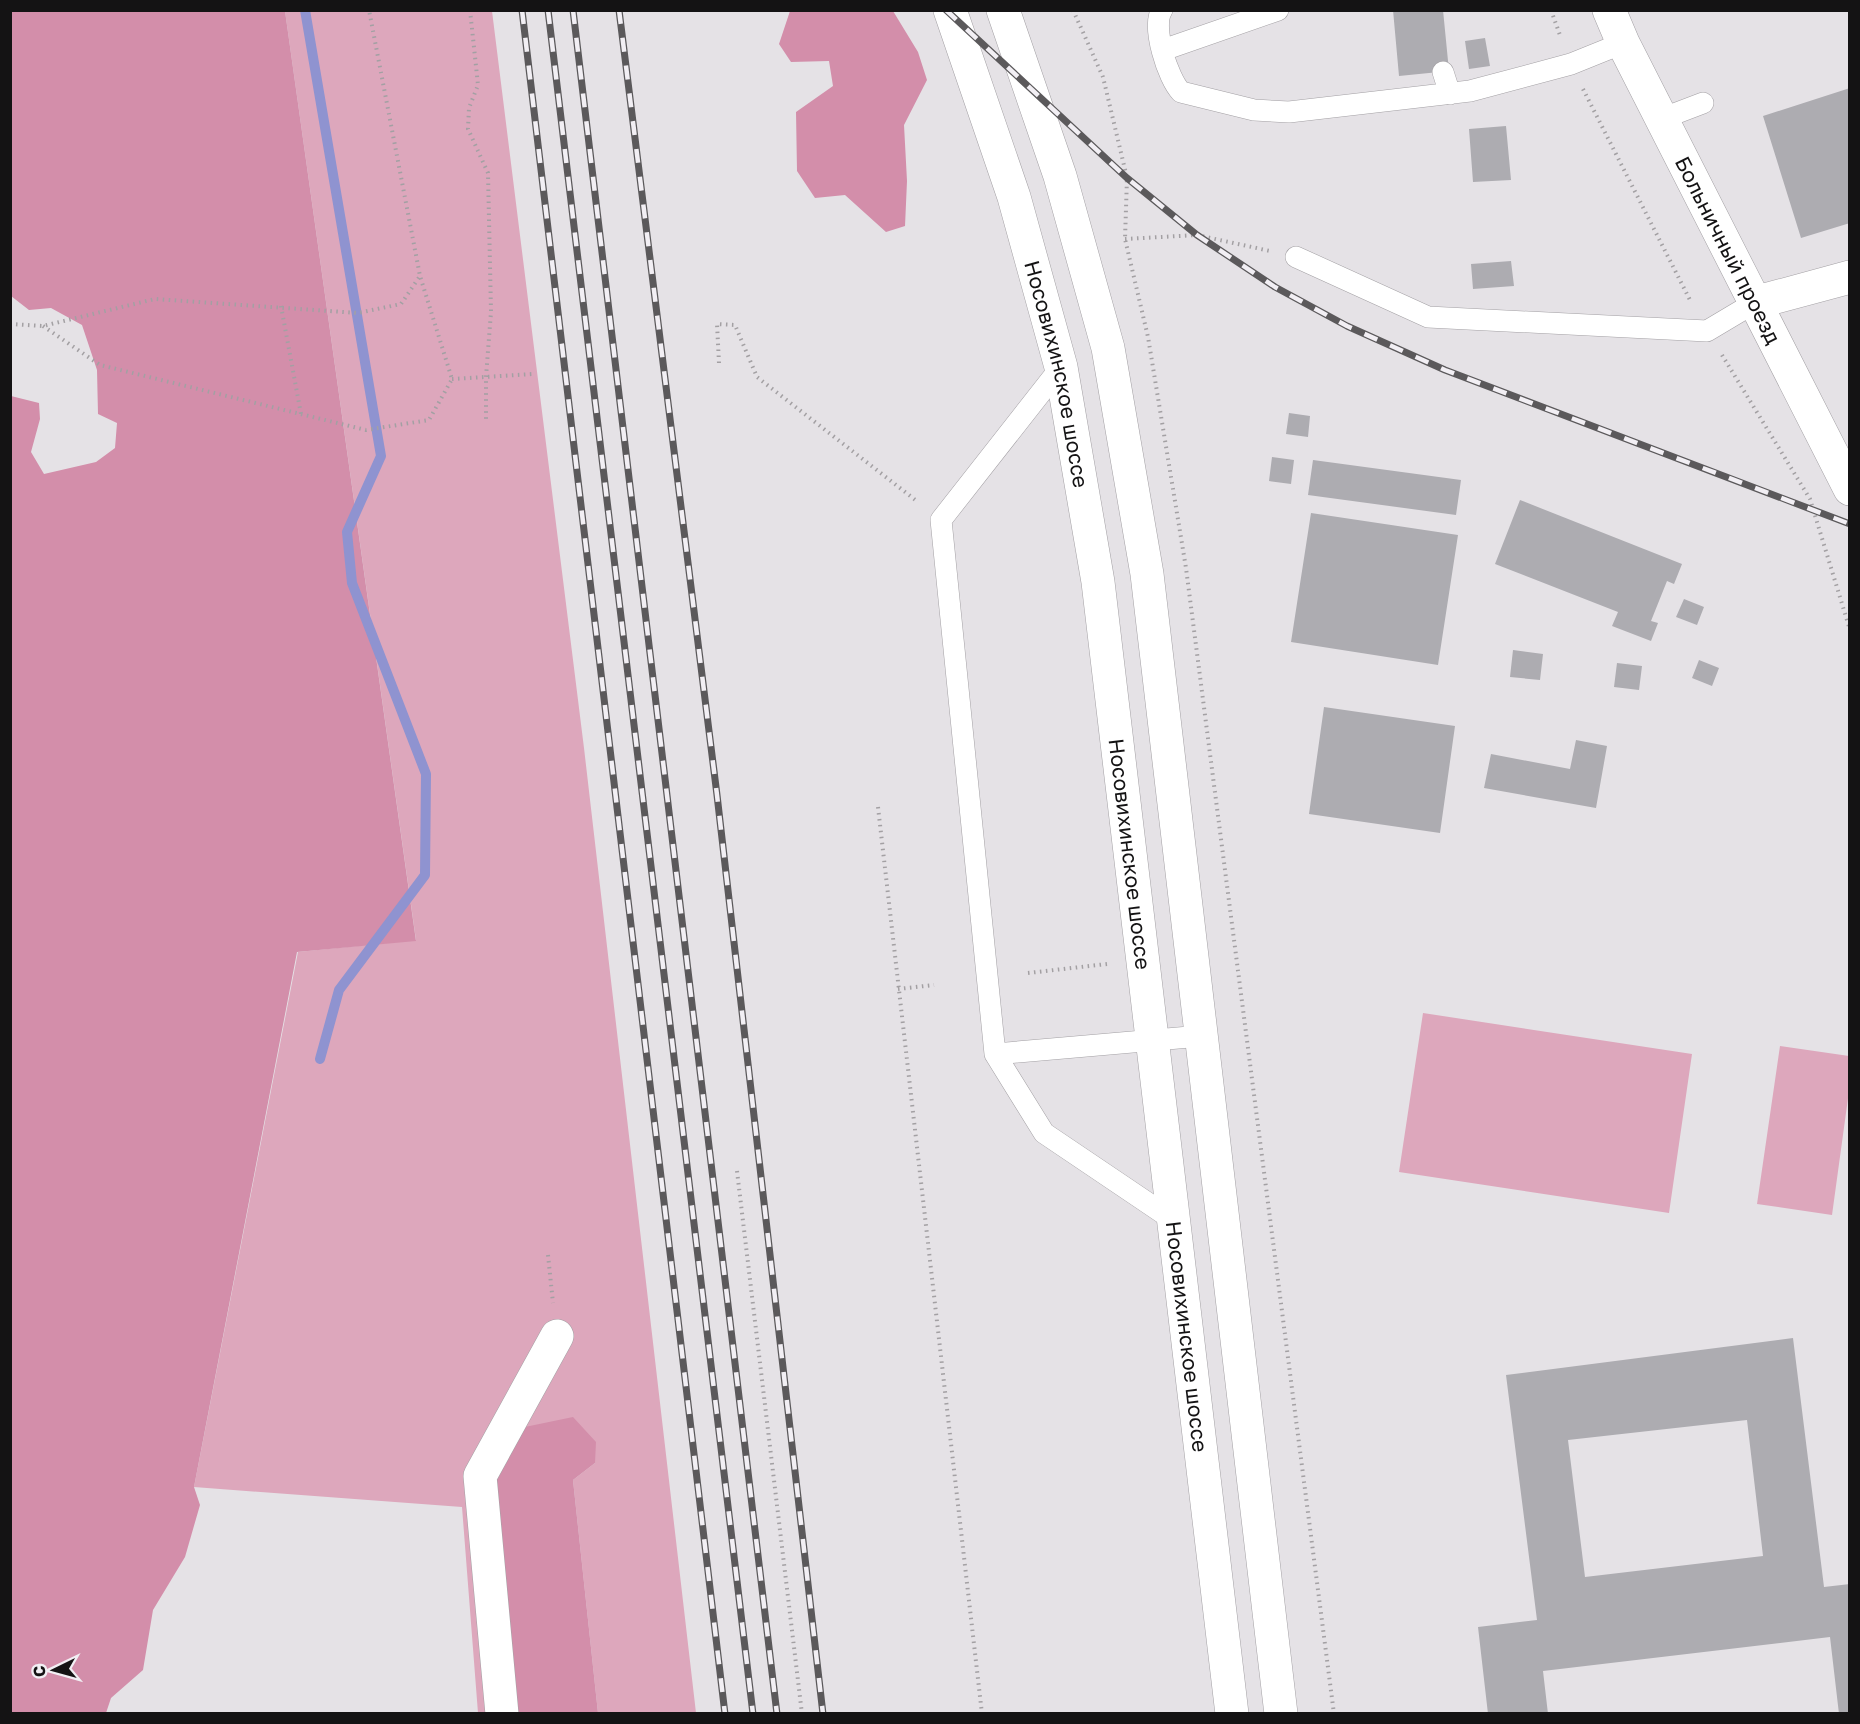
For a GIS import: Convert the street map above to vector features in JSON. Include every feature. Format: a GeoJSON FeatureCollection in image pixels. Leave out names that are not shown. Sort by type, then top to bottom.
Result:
{"type":"FeatureCollection","features":[{"type":"Feature","properties":{"kind":"main road","name":"Носовихинское шоссе"},"geometry":{"type":"LineString","coordinates":[[950,10],[1014,197],[1061,367],[1098,582],[1232,1713]]}},
{"type":"Feature","properties":{"kind":"main road"},"geometry":{"type":"LineString","coordinates":[[1003,10],[1060,176],[1108,348],[1147,574],[1281,1713]]}},
{"type":"Feature","properties":{"kind":"main road","name":"Больничный проезд"},"geometry":{"type":"LineString","coordinates":[[1609,10],[1623,43],[1754,303],[1848,482]]}},
{"type":"Feature","properties":{"kind":"main road"},"geometry":{"type":"LineString","coordinates":[[1754,303],[1850,277]]}},
{"type":"Feature","properties":{"kind":"main road"},"geometry":{"type":"LineString","coordinates":[[502,1713],[480,1476],[557,1336]]}},
{"type":"Feature","properties":{"kind":"lane"},"geometry":{"type":"LineString","coordinates":[[1162,10],[1156,27],[1174,84],[1181,92],[1254,110],[1289,112],[1450,94],[1571,64],[1623,43]]}},
{"type":"Feature","properties":{"kind":"lane"},"geometry":{"type":"LineString","coordinates":[[1163,50],[1278,10]]}},
{"type":"Feature","properties":{"kind":"lane"},"geometry":{"type":"LineString","coordinates":[[1443,72],[1450,94]]}},
{"type":"Feature","properties":{"kind":"lane"},"geometry":{"type":"LineString","coordinates":[[1661,119],[1703,103]]}},
{"type":"Feature","properties":{"kind":"lane"},"geometry":{"type":"LineString","coordinates":[[1296,257],[1428,317],[1707,331],[1754,303]]}},
{"type":"Feature","properties":{"kind":"lane"},"geometry":{"type":"LineString","coordinates":[[1061,367],[941,520],[995,1054],[1044,1133],[1173,1220]]}},
{"type":"Feature","properties":{"kind":"lane"},"geometry":{"type":"LineString","coordinates":[[995,1054],[1201,1036]]}},
{"type":"Feature","properties":{"kind":"path"},"geometry":{"type":"LineString","coordinates":[[43,326],[100,364],[366,430],[429,420],[452,379],[420,276],[369,10]]}},
{"type":"Feature","properties":{"kind":"path"},"geometry":{"type":"LineString","coordinates":[[470,10],[478,85],[470,108],[468,129],[488,173],[491,312],[486,377],[486,419]]}},
{"type":"Feature","properties":{"kind":"path"},"geometry":{"type":"LineString","coordinates":[[1073,10],[1103,77],[1127,178],[1125,239],[1148,337],[1186,568],[1334,1713]]}},
{"type":"Feature","properties":{"kind":"path"},"geometry":{"type":"LineString","coordinates":[[1125,239],[1197,235],[1296,257]]}},
{"type":"Feature","properties":{"kind":"path"},"geometry":{"type":"LineString","coordinates":[[10,324],[43,326],[155,299],[358,313],[401,304],[420,276]]}},
{"type":"Feature","properties":{"kind":"path"},"geometry":{"type":"LineString","coordinates":[[280,306],[301,414]]}},
{"type":"Feature","properties":{"kind":"path"},"geometry":{"type":"LineString","coordinates":[[719,363],[717,324],[735,325],[757,377],[941,520]]}},
{"type":"Feature","properties":{"kind":"path"},"geometry":{"type":"LineString","coordinates":[[452,379],[533,374]]}},
{"type":"Feature","properties":{"kind":"path"},"geometry":{"type":"LineString","coordinates":[[878,807],[982,1713]]}},
{"type":"Feature","properties":{"kind":"path"},"geometry":{"type":"LineString","coordinates":[[1028,973],[1109,963]]}},
{"type":"Feature","properties":{"kind":"path"},"geometry":{"type":"LineString","coordinates":[[898,989],[934,985]]}},
{"type":"Feature","properties":{"kind":"path"},"geometry":{"type":"LineString","coordinates":[[737,1170],[802,1713]]}},
{"type":"Feature","properties":{"kind":"path"},"geometry":{"type":"LineString","coordinates":[[548,1255],[557,1336]]}},
{"type":"Feature","properties":{"kind":"shaded area"},"geometry":{"type":"Polygon","coordinates":[[[11,10],[285,11],[416,941],[297,952],[194,1487],[200,1505],[185,1557],[153,1610],[143,1670],[111,1698],[106,1713],[11,1713],[11,396],[39,403],[40,419],[31,452],[44,474],[96,462],[115,448],[117,423],[98,414],[97,370],[82,325],[51,308],[29,310],[11,296],[11,10]]]}},
{"type":"Feature","properties":{"kind":"shaded area"},"geometry":{"type":"Polygon","coordinates":[[[285,11],[492,11],[584,748],[696,1713],[598,1713],[573,1480],[595,1463],[573,1418],[513,1713],[478,1713],[462,1507],[194,1487],[298,952],[416,940],[285,11]]]}},
{"type":"Feature","properties":{"kind":"shaded area"},"geometry":{"type":"Polygon","coordinates":[[[790,11],[893,11],[918,52],[927,80],[904,125],[907,181],[905,226],[886,232],[845,195],[815,198],[797,171],[796,112],[833,86],[829,61],[791,62],[779,44],[790,11]]]}},
{"type":"Feature","properties":{"kind":"shaded area"},"geometry":{"type":"Polygon","coordinates":[[[1423,1013],[1692,1054],[1669,1213],[1399,1172],[1423,1013]]]}},
{"type":"Feature","properties":{"kind":"shaded area"},"geometry":{"type":"Polygon","coordinates":[[[1780,1046],[1849,1056],[1849,1091],[1832,1215],[1757,1204],[1780,1046]]]}},
{"type":"Feature","properties":{"kind":"shaded area"},"geometry":{"type":"Polygon","coordinates":[[[573,1417],[596,1442],[595,1463],[573,1480],[598,1713],[513,1713],[491,1468],[505,1431],[573,1417]]]}},
{"type":"Feature","properties":{"kind":"building"},"geometry":{"type":"Polygon","coordinates":[[[1393,10],[1443,10],[1449,71],[1399,76],[1393,10]]]}},
{"type":"Feature","properties":{"kind":"building"},"geometry":{"type":"Polygon","coordinates":[[[1485,38],[1490,66],[1469,69],[1465,41],[1485,38]]]}},
{"type":"Feature","properties":{"kind":"building"},"geometry":{"type":"Polygon","coordinates":[[[1850,88],[1850,223],[1801,238],[1763,116],[1850,88]]]}},
{"type":"Feature","properties":{"kind":"building"},"geometry":{"type":"Polygon","coordinates":[[[1506,126],[1511,180],[1473,182],[1469,129],[1506,126]]]}},
{"type":"Feature","properties":{"kind":"building"},"geometry":{"type":"Polygon","coordinates":[[[1511,261],[1514,286],[1473,289],[1471,264],[1511,261]]]}},
{"type":"Feature","properties":{"kind":"building"},"geometry":{"type":"Polygon","coordinates":[[[1289,413],[1310,416],[1308,437],[1286,434],[1289,413]]]}},
{"type":"Feature","properties":{"kind":"building"},"geometry":{"type":"Polygon","coordinates":[[[1272,457],[1294,460],[1291,484],[1269,481],[1272,457]]]}},
{"type":"Feature","properties":{"kind":"building"},"geometry":{"type":"Polygon","coordinates":[[[1313,460],[1461,480],[1456,515],[1308,495],[1313,460]]]}},
{"type":"Feature","properties":{"kind":"building"},"geometry":{"type":"Polygon","coordinates":[[[1520,500],[1682,564],[1674,584],[1667,581],[1651,621],[1658,623],[1651,641],[1612,626],[1618,612],[1495,564],[1520,500]]]}},
{"type":"Feature","properties":{"kind":"building"},"geometry":{"type":"Polygon","coordinates":[[[1311,513],[1458,535],[1438,665],[1291,642],[1311,513]]]}},
{"type":"Feature","properties":{"kind":"building"},"geometry":{"type":"Polygon","coordinates":[[[1684,599],[1704,607],[1697,625],[1676,617],[1684,599]]]}},
{"type":"Feature","properties":{"kind":"building"},"geometry":{"type":"Polygon","coordinates":[[[1513,650],[1543,654],[1540,680],[1510,677],[1513,650]]]}},
{"type":"Feature","properties":{"kind":"building"},"geometry":{"type":"Polygon","coordinates":[[[1699,660],[1719,668],[1712,686],[1692,678],[1699,660]]]}},
{"type":"Feature","properties":{"kind":"building"},"geometry":{"type":"Polygon","coordinates":[[[1617,663],[1642,666],[1639,690],[1614,687],[1617,663]]]}},
{"type":"Feature","properties":{"kind":"building"},"geometry":{"type":"Polygon","coordinates":[[[1324,707],[1455,726],[1440,833],[1309,814],[1324,707]]]}},
{"type":"Feature","properties":{"kind":"building"},"geometry":{"type":"Polygon","coordinates":[[[1576,740],[1607,746],[1596,808],[1484,788],[1491,754],[1570,769],[1576,740]]]}},
{"type":"Feature","properties":{"kind":"building"},"geometry":{"type":"Polygon","coordinates":[[[1793,1338],[1824,1587],[1850,1584],[1850,1714],[1839,1714],[1830,1637],[1543,1671],[1548,1714],[1488,1714],[1478,1627],[1537,1620],[1506,1375],[1793,1338]],[[1747,1420],[1568,1440],[1585,1577],[1763,1556],[1747,1420]]]}},
{"type":"Feature","properties":{"kind":"waterway"},"geometry":{"type":"LineString","coordinates":[[305,10],[381,456],[347,532],[352,583],[426,774],[425,875],[339,990],[320,1059]]}},
{"type":"Feature","properties":{"kind":"railway"},"geometry":{"type":"LineString","coordinates":[[522,10],[725,1714]]}},
{"type":"Feature","properties":{"kind":"railway"},"geometry":{"type":"LineString","coordinates":[[548,10],[753,1714]]}},
{"type":"Feature","properties":{"kind":"railway"},"geometry":{"type":"LineString","coordinates":[[573,10],[777,1714]]}},
{"type":"Feature","properties":{"kind":"railway"},"geometry":{"type":"LineString","coordinates":[[619,10],[717,795],[823,1714]]}},
{"type":"Feature","properties":{"kind":"railway"},"geometry":{"type":"LineString","coordinates":[[946,10],[1127,178],[1197,235],[1275,287],[1347,326],[1445,370],[1850,524]]}}]}
